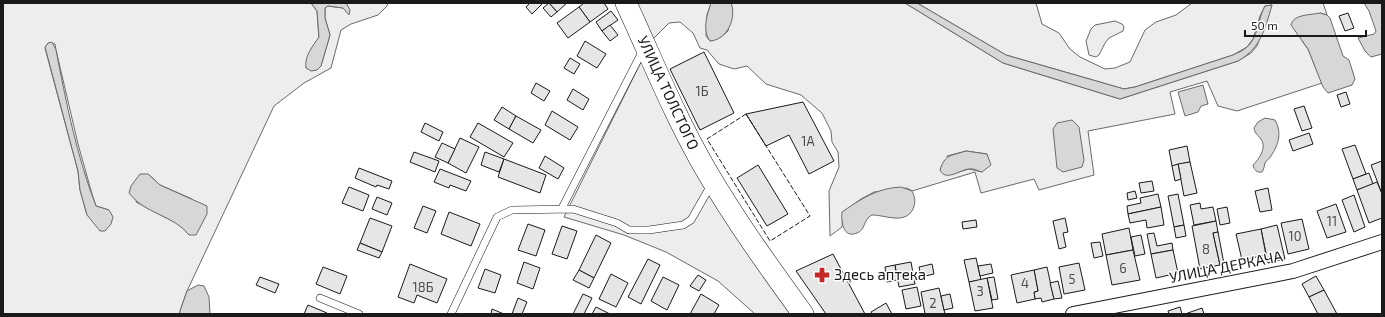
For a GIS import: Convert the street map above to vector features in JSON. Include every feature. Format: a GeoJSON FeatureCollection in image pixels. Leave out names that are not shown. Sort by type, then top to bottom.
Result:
{"type":"FeatureCollection","features":[{"type":"Feature","properties":{"kind":"main road","name":"УЛИЦА ТОЛСТОГО"},"geometry":{"type":"LineString","coordinates":[[626,3],[689,139],[713,182],[803,314]]}},
{"type":"Feature","properties":{"kind":"street","name":"УЛИЦА ДЕРКАЧА"},"geometry":{"type":"LineString","coordinates":[[1073,314],[1286,272],[1324,262],[1382,242]]}},
{"type":"Feature","properties":{"kind":"lane"},"geometry":{"type":"LineString","coordinates":[[562,208],[646,44]]}},
{"type":"Feature","properties":{"kind":"lane"},"geometry":{"type":"LineString","coordinates":[[452,314],[498,217],[508,211],[562,208],[573,209],[587,212],[629,230],[640,231],[683,225],[691,220],[713,182]]}},
{"type":"Feature","properties":{"kind":"lane"},"geometry":{"type":"LineString","coordinates":[[320,298],[359,314]]}},
{"type":"Feature","properties":{"kind":"shaded area"},"geometry":{"type":"Polygon","coordinates":[[[3,3],[311,3],[317,11],[319,38],[311,49],[321,66],[330,35],[325,18],[325,8],[328,6],[343,8],[346,3],[388,3],[378,15],[351,24],[341,30],[331,68],[304,83],[274,106],[187,291],[179,314],[3,314],[3,3]],[[48,43],[45,48],[78,171],[80,190],[87,215],[109,210],[96,206],[78,144],[55,44],[48,43]],[[148,174],[136,202],[182,226],[189,235],[192,199],[160,185],[148,174]]]}},
{"type":"Feature","properties":{"kind":"shaded area"},"geometry":{"type":"Polygon","coordinates":[[[311,3],[346,3],[350,10],[349,15],[343,8],[328,6],[325,8],[325,18],[330,35],[321,66],[317,70],[311,71],[306,68],[306,59],[319,37],[317,11],[311,3]]]}},
{"type":"Feature","properties":{"kind":"shaded area"},"geometry":{"type":"Polygon","coordinates":[[[634,3],[711,3],[707,15],[706,36],[710,41],[721,37],[728,31],[731,3],[905,3],[1003,63],[1120,99],[1238,61],[1251,53],[1257,46],[1272,5],[1265,6],[1260,16],[1253,39],[1247,47],[1233,55],[1135,87],[1124,89],[1006,55],[917,3],[1036,3],[1042,24],[1059,33],[1070,49],[1080,57],[1105,69],[1115,68],[1130,62],[1145,30],[1156,22],[1176,15],[1192,3],[1323,3],[1327,15],[1320,13],[1302,41],[1308,49],[1322,83],[1237,111],[1218,106],[1207,81],[1170,92],[1175,114],[1088,131],[1094,175],[1039,190],[1034,179],[981,193],[975,172],[912,191],[907,188],[874,192],[843,212],[842,227],[830,236],[829,191],[839,167],[838,152],[832,142],[831,131],[822,113],[801,95],[766,84],[747,66],[734,69],[719,64],[707,50],[700,48],[693,33],[680,22],[669,23],[652,40],[634,3]],[[966,151],[947,156],[952,174],[969,169],[982,172],[987,154],[966,151]]]}},
{"type":"Feature","properties":{"kind":"shaded area"},"geometry":{"type":"Polygon","coordinates":[[[711,3],[731,3],[733,15],[726,32],[716,40],[710,41],[706,32],[706,27],[711,3]]]}},
{"type":"Feature","properties":{"kind":"shaded area"},"geometry":{"type":"Polygon","coordinates":[[[905,3],[917,3],[1006,55],[1124,89],[1135,87],[1242,51],[1251,43],[1265,6],[1272,5],[1264,30],[1257,44],[1246,56],[1238,61],[1120,99],[1003,63],[905,3]]]}},
{"type":"Feature","properties":{"kind":"shaded area"},"geometry":{"type":"Polygon","coordinates":[[[1364,3],[1382,3],[1382,54],[1371,57],[1365,51],[1358,38],[1374,34],[1376,31],[1369,11],[1364,3]]]}},
{"type":"Feature","properties":{"kind":"shaded area"},"geometry":{"type":"Polygon","coordinates":[[[1320,13],[1327,15],[1330,18],[1343,56],[1349,60],[1355,79],[1352,85],[1328,93],[1323,87],[1308,49],[1291,25],[1292,21],[1299,17],[1320,13]]]}},
{"type":"Feature","properties":{"kind":"shaded area"},"geometry":{"type":"Polygon","coordinates":[[[1115,21],[1122,24],[1124,27],[1123,31],[1109,38],[1099,55],[1096,57],[1089,55],[1086,41],[1091,29],[1095,25],[1115,21]]]}},
{"type":"Feature","properties":{"kind":"shaded area"},"geometry":{"type":"Polygon","coordinates":[[[52,42],[56,50],[73,129],[89,187],[96,206],[109,210],[113,217],[111,224],[105,231],[100,231],[87,215],[80,190],[78,171],[45,47],[48,43],[52,42]]]}},
{"type":"Feature","properties":{"kind":"shaded area"},"geometry":{"type":"Polygon","coordinates":[[[644,56],[796,314],[755,314],[718,281],[666,252],[624,235],[564,217],[644,56]]]}},
{"type":"Feature","properties":{"kind":"shaded area"},"geometry":{"type":"Polygon","coordinates":[[[1203,85],[1208,104],[1201,106],[1198,112],[1185,116],[1178,92],[1203,85]]]}},
{"type":"Feature","properties":{"kind":"shaded area"},"geometry":{"type":"Polygon","coordinates":[[[1265,118],[1275,120],[1279,138],[1276,147],[1266,162],[1263,171],[1257,172],[1253,165],[1260,157],[1263,150],[1263,142],[1254,128],[1258,122],[1265,118]]]}},
{"type":"Feature","properties":{"kind":"shaded area"},"geometry":{"type":"Polygon","coordinates":[[[1072,120],[1079,127],[1084,160],[1082,167],[1063,172],[1057,168],[1053,129],[1057,123],[1072,120]]]}},
{"type":"Feature","properties":{"kind":"shaded area"},"geometry":{"type":"Polygon","coordinates":[[[966,151],[987,154],[991,165],[982,172],[971,169],[946,175],[940,170],[946,158],[966,151]]]}},
{"type":"Feature","properties":{"kind":"shaded area"},"geometry":{"type":"Polygon","coordinates":[[[140,174],[148,174],[160,185],[207,206],[207,214],[196,235],[189,235],[183,228],[135,200],[129,193],[131,186],[140,174]]]}},
{"type":"Feature","properties":{"kind":"shaded area"},"geometry":{"type":"Polygon","coordinates":[[[901,187],[912,191],[914,195],[915,204],[910,214],[900,218],[872,215],[867,219],[860,232],[849,234],[846,231],[842,220],[842,212],[877,192],[901,187]]]}},
{"type":"Feature","properties":{"kind":"shaded area"},"geometry":{"type":"Polygon","coordinates":[[[198,285],[204,286],[209,297],[210,314],[179,314],[187,291],[198,285]]]}},
{"type":"Feature","properties":{"kind":"building"},"geometry":{"type":"Polygon","coordinates":[[[528,3],[543,3],[532,14],[526,7],[529,4],[528,3]]]}},
{"type":"Feature","properties":{"kind":"building"},"geometry":{"type":"Polygon","coordinates":[[[549,3],[567,3],[557,12],[549,3]]]}},
{"type":"Feature","properties":{"kind":"building"},"geometry":{"type":"Polygon","coordinates":[[[549,3],[557,12],[551,17],[543,8],[549,3]]]}},
{"type":"Feature","properties":{"kind":"building"},"geometry":{"type":"Polygon","coordinates":[[[584,3],[604,3],[608,9],[590,22],[579,7],[584,3]]]}},
{"type":"Feature","properties":{"kind":"building"},"geometry":{"type":"Polygon","coordinates":[[[579,7],[590,22],[568,38],[557,23],[579,7]]]}},
{"type":"Feature","properties":{"kind":"building"},"geometry":{"type":"Polygon","coordinates":[[[611,11],[618,20],[602,31],[596,22],[611,11]]]}},
{"type":"Feature","properties":{"kind":"building"},"geometry":{"type":"Polygon","coordinates":[[[1348,13],[1354,28],[1345,31],[1339,16],[1348,13]]]}},
{"type":"Feature","properties":{"kind":"building"},"geometry":{"type":"Polygon","coordinates":[[[610,25],[618,35],[610,41],[602,31],[610,25]]]}},
{"type":"Feature","properties":{"kind":"building"},"geometry":{"type":"Polygon","coordinates":[[[585,41],[606,54],[597,68],[577,56],[585,41]]]}},
{"type":"Feature","properties":{"kind":"building"},"geometry":{"type":"Polygon","coordinates":[[[704,52],[734,113],[700,130],[670,69],[704,52]]]}},
{"type":"Feature","properties":{"kind":"building"},"geometry":{"type":"Polygon","coordinates":[[[570,58],[580,64],[574,74],[564,68],[570,58]]]}},
{"type":"Feature","properties":{"kind":"building"},"geometry":{"type":"Polygon","coordinates":[[[536,83],[550,91],[544,101],[531,93],[536,83]]]}},
{"type":"Feature","properties":{"kind":"building"},"geometry":{"type":"Polygon","coordinates":[[[573,89],[589,99],[583,110],[567,100],[573,89]]]}},
{"type":"Feature","properties":{"kind":"building"},"geometry":{"type":"Polygon","coordinates":[[[1346,92],[1350,104],[1341,107],[1337,95],[1346,92]]]}},
{"type":"Feature","properties":{"kind":"building"},"geometry":{"type":"Polygon","coordinates":[[[803,102],[834,161],[809,174],[789,135],[766,146],[746,114],[803,102]]]}},
{"type":"Feature","properties":{"kind":"building"},"geometry":{"type":"Polygon","coordinates":[[[1304,106],[1312,128],[1302,131],[1294,109],[1304,106]]]}},
{"type":"Feature","properties":{"kind":"building"},"geometry":{"type":"Polygon","coordinates":[[[502,107],[516,116],[509,129],[494,120],[502,107]]]}},
{"type":"Feature","properties":{"kind":"building"},"geometry":{"type":"Polygon","coordinates":[[[552,111],[578,127],[570,140],[545,125],[552,111]]]}},
{"type":"Feature","properties":{"kind":"building"},"geometry":{"type":"Polygon","coordinates":[[[516,116],[541,130],[533,143],[509,129],[516,116]]]}},
{"type":"Feature","properties":{"kind":"building"},"geometry":{"type":"Polygon","coordinates":[[[425,123],[443,132],[439,141],[421,132],[425,123]]]}},
{"type":"Feature","properties":{"kind":"building"},"geometry":{"type":"Polygon","coordinates":[[[478,123],[513,143],[504,157],[470,137],[478,123]]]}},
{"type":"Feature","properties":{"kind":"building"},"geometry":{"type":"Polygon","coordinates":[[[1309,133],[1313,144],[1293,151],[1289,140],[1309,133]]]}},
{"type":"Feature","properties":{"kind":"building"},"geometry":{"type":"Polygon","coordinates":[[[460,138],[479,147],[466,173],[448,163],[460,138]]]}},
{"type":"Feature","properties":{"kind":"building"},"geometry":{"type":"Polygon","coordinates":[[[442,143],[455,149],[448,163],[435,157],[442,143]]]}},
{"type":"Feature","properties":{"kind":"building"},"geometry":{"type":"Polygon","coordinates":[[[1355,145],[1366,174],[1353,179],[1342,149],[1355,145]]]}},
{"type":"Feature","properties":{"kind":"building"},"geometry":{"type":"Polygon","coordinates":[[[1187,146],[1190,162],[1172,166],[1169,150],[1187,146]]]}},
{"type":"Feature","properties":{"kind":"building"},"geometry":{"type":"Polygon","coordinates":[[[414,152],[439,161],[435,172],[410,162],[414,152]]]}},
{"type":"Feature","properties":{"kind":"building"},"geometry":{"type":"Polygon","coordinates":[[[485,152],[504,159],[499,172],[481,165],[485,152]]]}},
{"type":"Feature","properties":{"kind":"building"},"geometry":{"type":"Polygon","coordinates":[[[545,156],[564,168],[558,179],[539,168],[545,156]]]}},
{"type":"Feature","properties":{"kind":"building"},"geometry":{"type":"Polygon","coordinates":[[[504,159],[546,175],[540,193],[498,177],[504,159]]]}},
{"type":"Feature","properties":{"kind":"building"},"geometry":{"type":"Polygon","coordinates":[[[1382,161],[1382,194],[1371,165],[1382,161]]]}},
{"type":"Feature","properties":{"kind":"building"},"geometry":{"type":"Polygon","coordinates":[[[1190,162],[1197,193],[1184,196],[1178,164],[1190,162]]]}},
{"type":"Feature","properties":{"kind":"building"},"geometry":{"type":"Polygon","coordinates":[[[1178,164],[1181,179],[1175,181],[1172,166],[1178,164]]]}},
{"type":"Feature","properties":{"kind":"building"},"geometry":{"type":"Polygon","coordinates":[[[758,165],[788,214],[767,226],[737,178],[758,165]]]}},
{"type":"Feature","properties":{"kind":"building"},"geometry":{"type":"Polygon","coordinates":[[[359,168],[392,181],[389,189],[377,185],[376,187],[355,178],[359,168]]]}},
{"type":"Feature","properties":{"kind":"building"},"geometry":{"type":"Polygon","coordinates":[[[440,169],[471,181],[466,191],[450,185],[449,188],[434,182],[440,169]]]}},
{"type":"Feature","properties":{"kind":"building"},"geometry":{"type":"Polygon","coordinates":[[[1369,173],[1373,184],[1357,190],[1353,179],[1369,173]]]}},
{"type":"Feature","properties":{"kind":"building"},"geometry":{"type":"Polygon","coordinates":[[[1152,181],[1154,191],[1141,193],[1139,183],[1152,181]]]}},
{"type":"Feature","properties":{"kind":"building"},"geometry":{"type":"Polygon","coordinates":[[[1377,182],[1382,194],[1382,218],[1369,223],[1357,190],[1377,182]]]}},
{"type":"Feature","properties":{"kind":"building"},"geometry":{"type":"Polygon","coordinates":[[[349,187],[369,195],[363,211],[342,203],[349,187]]]}},
{"type":"Feature","properties":{"kind":"building"},"geometry":{"type":"Polygon","coordinates":[[[1268,188],[1272,210],[1260,212],[1255,191],[1268,188]]]}},
{"type":"Feature","properties":{"kind":"building"},"geometry":{"type":"Polygon","coordinates":[[[1135,191],[1137,198],[1128,200],[1127,193],[1135,191]]]}},
{"type":"Feature","properties":{"kind":"building"},"geometry":{"type":"Polygon","coordinates":[[[1158,194],[1161,207],[1128,214],[1127,206],[1141,203],[1140,198],[1158,194]]]}},
{"type":"Feature","properties":{"kind":"building"},"geometry":{"type":"Polygon","coordinates":[[[1178,194],[1184,225],[1174,227],[1168,196],[1178,194]]]}},
{"type":"Feature","properties":{"kind":"building"},"geometry":{"type":"Polygon","coordinates":[[[1354,195],[1365,227],[1354,232],[1342,200],[1354,195]]]}},
{"type":"Feature","properties":{"kind":"building"},"geometry":{"type":"Polygon","coordinates":[[[377,197],[392,203],[387,215],[372,209],[377,197]]]}},
{"type":"Feature","properties":{"kind":"building"},"geometry":{"type":"Polygon","coordinates":[[[1200,203],[1201,209],[1213,207],[1216,221],[1194,225],[1190,205],[1200,203]]]}},
{"type":"Feature","properties":{"kind":"building"},"geometry":{"type":"Polygon","coordinates":[[[1336,204],[1346,232],[1327,238],[1317,211],[1336,204]]]}},
{"type":"Feature","properties":{"kind":"building"},"geometry":{"type":"Polygon","coordinates":[[[423,206],[436,211],[427,233],[414,228],[423,206]]]}},
{"type":"Feature","properties":{"kind":"building"},"geometry":{"type":"Polygon","coordinates":[[[1161,207],[1164,225],[1147,228],[1146,220],[1130,223],[1128,214],[1161,207]]]}},
{"type":"Feature","properties":{"kind":"building"},"geometry":{"type":"Polygon","coordinates":[[[1227,207],[1230,223],[1220,225],[1217,209],[1227,207]]]}},
{"type":"Feature","properties":{"kind":"building"},"geometry":{"type":"Polygon","coordinates":[[[449,212],[480,224],[471,246],[441,234],[449,212]]]}},
{"type":"Feature","properties":{"kind":"building"},"geometry":{"type":"Polygon","coordinates":[[[370,218],[392,226],[382,252],[360,243],[370,218]]]}},
{"type":"Feature","properties":{"kind":"building"},"geometry":{"type":"Polygon","coordinates":[[[1065,218],[1068,232],[1063,233],[1066,247],[1059,249],[1053,221],[1065,218]]]}},
{"type":"Feature","properties":{"kind":"building"},"geometry":{"type":"Polygon","coordinates":[[[1302,219],[1309,249],[1288,254],[1281,223],[1302,219]]]}},
{"type":"Feature","properties":{"kind":"building"},"geometry":{"type":"Polygon","coordinates":[[[976,220],[977,227],[963,229],[962,222],[976,220]]]}},
{"type":"Feature","properties":{"kind":"building"},"geometry":{"type":"Polygon","coordinates":[[[1216,221],[1218,232],[1213,233],[1220,265],[1200,269],[1192,226],[1216,221]]]}},
{"type":"Feature","properties":{"kind":"building"},"geometry":{"type":"Polygon","coordinates":[[[528,224],[545,230],[536,256],[518,250],[528,224]]]}},
{"type":"Feature","properties":{"kind":"building"},"geometry":{"type":"Polygon","coordinates":[[[1184,225],[1186,236],[1176,238],[1174,227],[1184,225]]]}},
{"type":"Feature","properties":{"kind":"building"},"geometry":{"type":"Polygon","coordinates":[[[1277,225],[1285,259],[1268,263],[1261,229],[1277,225]]]}},
{"type":"Feature","properties":{"kind":"building"},"geometry":{"type":"Polygon","coordinates":[[[562,226],[577,231],[567,259],[552,254],[562,226]]]}},
{"type":"Feature","properties":{"kind":"building"},"geometry":{"type":"Polygon","coordinates":[[[1129,228],[1133,250],[1106,255],[1102,234],[1129,228]]]}},
{"type":"Feature","properties":{"kind":"building"},"geometry":{"type":"Polygon","coordinates":[[[1261,229],[1266,255],[1242,260],[1236,234],[1261,229]]]}},
{"type":"Feature","properties":{"kind":"building"},"geometry":{"type":"Polygon","coordinates":[[[1218,232],[1224,264],[1220,265],[1213,233],[1218,232]]]}},
{"type":"Feature","properties":{"kind":"building"},"geometry":{"type":"Polygon","coordinates":[[[1154,233],[1157,246],[1172,243],[1173,250],[1151,254],[1147,234],[1154,233]]]}},
{"type":"Feature","properties":{"kind":"building"},"geometry":{"type":"Polygon","coordinates":[[[596,235],[611,243],[594,278],[579,270],[596,235]]]}},
{"type":"Feature","properties":{"kind":"building"},"geometry":{"type":"Polygon","coordinates":[[[1141,235],[1145,254],[1135,256],[1131,237],[1141,235]]]}},
{"type":"Feature","properties":{"kind":"building"},"geometry":{"type":"Polygon","coordinates":[[[1100,242],[1103,256],[1094,258],[1091,243],[1100,242]]]}},
{"type":"Feature","properties":{"kind":"building"},"geometry":{"type":"Polygon","coordinates":[[[360,243],[382,252],[379,258],[357,250],[360,243]]]}},
{"type":"Feature","properties":{"kind":"building"},"geometry":{"type":"Polygon","coordinates":[[[1133,250],[1140,280],[1112,285],[1106,255],[1133,250]]]}},
{"type":"Feature","properties":{"kind":"building"},"geometry":{"type":"Polygon","coordinates":[[[1173,250],[1178,273],[1156,278],[1151,254],[1173,250]]]}},
{"type":"Feature","properties":{"kind":"building"},"geometry":{"type":"Polygon","coordinates":[[[833,254],[865,314],[826,314],[796,271],[833,254]]]}},
{"type":"Feature","properties":{"kind":"building"},"geometry":{"type":"Polygon","coordinates":[[[976,258],[981,280],[969,282],[964,260],[976,258]]]}},
{"type":"Feature","properties":{"kind":"building"},"geometry":{"type":"Polygon","coordinates":[[[648,259],[660,265],[641,304],[628,297],[648,259]]]}},
{"type":"Feature","properties":{"kind":"building"},"geometry":{"type":"Polygon","coordinates":[[[524,262],[540,268],[533,289],[517,283],[524,262]]]}},
{"type":"Feature","properties":{"kind":"building"},"geometry":{"type":"Polygon","coordinates":[[[911,262],[915,284],[899,287],[895,265],[911,262]]]}},
{"type":"Feature","properties":{"kind":"building"},"geometry":{"type":"Polygon","coordinates":[[[1079,263],[1085,290],[1064,294],[1059,267],[1079,263]]]}},
{"type":"Feature","properties":{"kind":"building"},"geometry":{"type":"Polygon","coordinates":[[[410,264],[447,279],[437,303],[417,295],[414,303],[398,297],[410,264]]]}},
{"type":"Feature","properties":{"kind":"building"},"geometry":{"type":"Polygon","coordinates":[[[932,264],[934,274],[921,277],[919,267],[932,264]]]}},
{"type":"Feature","properties":{"kind":"building"},"geometry":{"type":"Polygon","coordinates":[[[991,264],[993,273],[980,276],[978,266],[991,264]]]}},
{"type":"Feature","properties":{"kind":"building"},"geometry":{"type":"Polygon","coordinates":[[[895,265],[897,280],[887,282],[885,267],[895,265]]]}},
{"type":"Feature","properties":{"kind":"building"},"geometry":{"type":"Polygon","coordinates":[[[323,267],[347,276],[340,294],[316,284],[323,267]]]}},
{"type":"Feature","properties":{"kind":"building"},"geometry":{"type":"Polygon","coordinates":[[[1047,267],[1054,299],[1042,302],[1041,298],[1035,299],[1034,292],[1038,291],[1034,270],[1047,267]]]}},
{"type":"Feature","properties":{"kind":"building"},"geometry":{"type":"Polygon","coordinates":[[[485,269],[501,275],[495,293],[478,288],[485,269]]]}},
{"type":"Feature","properties":{"kind":"building"},"geometry":{"type":"Polygon","coordinates":[[[579,270],[594,278],[589,288],[573,280],[579,270]]]}},
{"type":"Feature","properties":{"kind":"building"},"geometry":{"type":"Polygon","coordinates":[[[1034,270],[1038,291],[1034,292],[1035,299],[1017,303],[1011,275],[1034,270]]]}},
{"type":"Feature","properties":{"kind":"building"},"geometry":{"type":"Polygon","coordinates":[[[611,274],[628,283],[616,307],[599,299],[611,274]]]}},
{"type":"Feature","properties":{"kind":"building"},"geometry":{"type":"Polygon","coordinates":[[[698,275],[706,280],[699,291],[690,286],[698,275]]]}},
{"type":"Feature","properties":{"kind":"building"},"geometry":{"type":"Polygon","coordinates":[[[1316,276],[1324,290],[1309,297],[1302,284],[1316,276]]]}},
{"type":"Feature","properties":{"kind":"building"},"geometry":{"type":"Polygon","coordinates":[[[260,277],[279,284],[275,293],[256,285],[260,277]]]}},
{"type":"Feature","properties":{"kind":"building"},"geometry":{"type":"Polygon","coordinates":[[[663,277],[679,285],[667,310],[651,301],[663,277]]]}},
{"type":"Feature","properties":{"kind":"building"},"geometry":{"type":"Polygon","coordinates":[[[994,277],[998,299],[992,300],[987,278],[994,277]]]}},
{"type":"Feature","properties":{"kind":"building"},"geometry":{"type":"Polygon","coordinates":[[[987,278],[993,308],[975,311],[969,282],[987,278]]]}},
{"type":"Feature","properties":{"kind":"building"},"geometry":{"type":"Polygon","coordinates":[[[1058,281],[1062,298],[1054,299],[1050,283],[1058,281]]]}},
{"type":"Feature","properties":{"kind":"building"},"geometry":{"type":"Polygon","coordinates":[[[917,287],[921,306],[906,309],[902,290],[917,287]]]}},
{"type":"Feature","properties":{"kind":"building"},"geometry":{"type":"Polygon","coordinates":[[[939,288],[945,314],[925,314],[921,292],[939,288]]]}},
{"type":"Feature","properties":{"kind":"building"},"geometry":{"type":"Polygon","coordinates":[[[1324,290],[1337,314],[1318,314],[1309,297],[1324,290]]]}},
{"type":"Feature","properties":{"kind":"building"},"geometry":{"type":"Polygon","coordinates":[[[583,294],[592,298],[584,314],[573,314],[583,294]]]}},
{"type":"Feature","properties":{"kind":"building"},"geometry":{"type":"Polygon","coordinates":[[[701,294],[719,305],[714,314],[690,314],[701,294]]]}},
{"type":"Feature","properties":{"kind":"building"},"geometry":{"type":"Polygon","coordinates":[[[950,294],[953,308],[944,310],[941,296],[950,294]]]}},
{"type":"Feature","properties":{"kind":"building"},"geometry":{"type":"Polygon","coordinates":[[[518,298],[527,302],[522,314],[512,314],[518,298]]]}},
{"type":"Feature","properties":{"kind":"building"},"geometry":{"type":"Polygon","coordinates":[[[886,303],[892,314],[872,314],[871,312],[886,303]]]}},
{"type":"Feature","properties":{"kind":"building"},"geometry":{"type":"Polygon","coordinates":[[[308,305],[327,313],[304,314],[308,305]]]}},
{"type":"Feature","properties":{"kind":"building"},"geometry":{"type":"Polygon","coordinates":[[[596,307],[610,314],[592,314],[596,307]]]}},
{"type":"Feature","properties":{"kind":"building"},"geometry":{"type":"Polygon","coordinates":[[[1180,307],[1182,314],[1169,314],[1168,311],[1180,307]]]}},
{"type":"Feature","properties":{"kind":"building"},"geometry":{"type":"Polygon","coordinates":[[[1202,308],[1204,314],[1185,314],[1202,308]]]}},
{"type":"Feature","properties":{"kind":"building"},"geometry":{"type":"Polygon","coordinates":[[[492,309],[504,314],[491,314],[492,309]]]}},
{"type":"Feature","properties":{"kind":"fence"},"geometry":{"type":"LineString","coordinates":[[746,114],[810,216],[770,241],[707,139],[746,114]]}},
{"type":"Feature","properties":{"kind":"place","name":"Здесь аптека"},"geometry":{"type":"Point","coordinates":[822,275]}}]}
